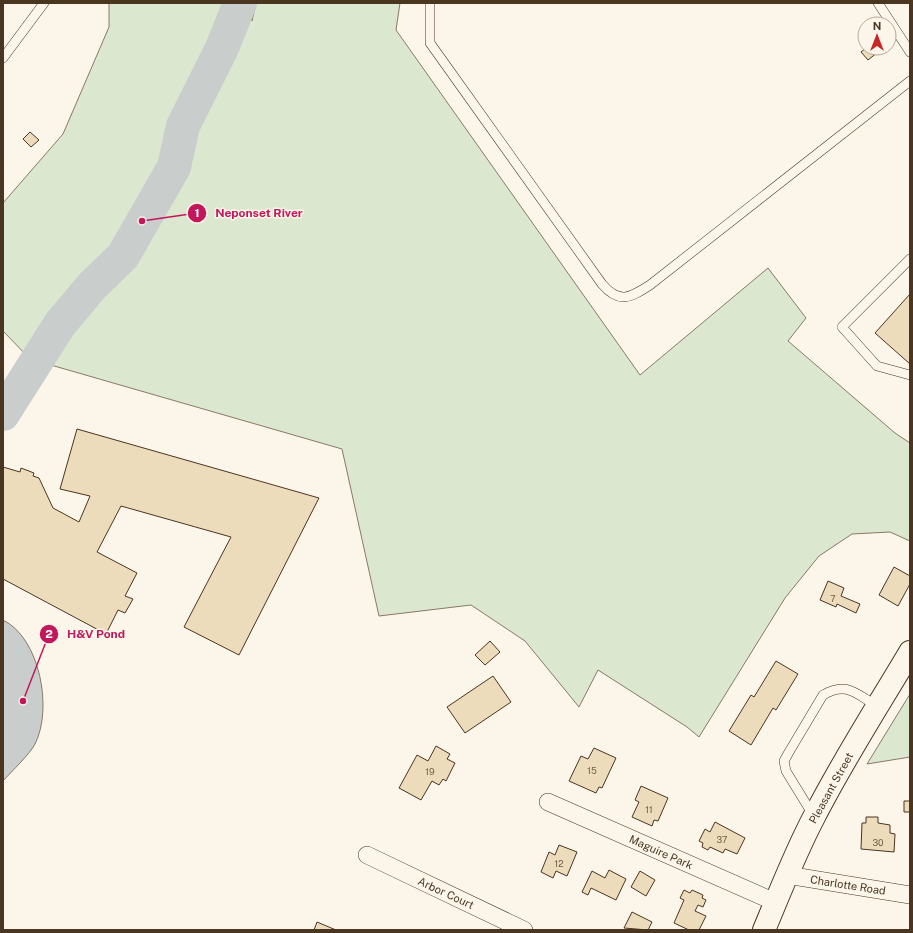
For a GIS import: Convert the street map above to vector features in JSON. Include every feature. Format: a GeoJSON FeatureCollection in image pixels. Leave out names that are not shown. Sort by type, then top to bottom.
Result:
{"type":"FeatureCollection","features":[{"type":"Feature","properties":{"kind":"street","name":"Pleasant Street"},"geometry":{"type":"LineString","coordinates":[[764,930],[814,816],[910,652]]}},
{"type":"Feature","properties":{"kind":"street","name":"Maguire Park"},"geometry":{"type":"LineString","coordinates":[[548,802],[775,902]]}},
{"type":"Feature","properties":{"kind":"street","name":"Arbor Court"},"geometry":{"type":"LineString","coordinates":[[367,855],[524,930]]}},
{"type":"Feature","properties":{"kind":"street","name":"Charlotte Road"},"geometry":{"type":"LineString","coordinates":[[787,875],[910,894]]}},
{"type":"Feature","properties":{"kind":"lane"},"geometry":{"type":"LineString","coordinates":[[3,58],[44,3]]}},
{"type":"Feature","properties":{"kind":"lane"},"geometry":{"type":"LineString","coordinates":[[430,3],[430,43],[602,284],[611,294],[624,297],[636,294],[650,285],[910,81]]}},
{"type":"Feature","properties":{"kind":"lane"},"geometry":{"type":"LineString","coordinates":[[878,3],[910,52]]}},
{"type":"Feature","properties":{"kind":"lane"},"geometry":{"type":"LineString","coordinates":[[910,259],[842,327],[877,366],[910,375]]}},
{"type":"Feature","properties":{"kind":"lane"},"geometry":{"type":"LineString","coordinates":[[814,816],[786,771],[784,761],[789,752],[823,695],[832,690],[844,688],[878,706]]}},
{"type":"Feature","properties":{"kind":"green space"},"geometry":{"type":"Polygon","coordinates":[[[109,3],[249,3],[252,21],[256,3],[400,3],[396,30],[640,375],[768,268],[806,318],[788,341],[895,433],[910,443],[910,541],[890,532],[852,534],[819,556],[785,598],[699,737],[687,727],[598,670],[579,707],[525,641],[471,605],[379,616],[342,449],[30,359],[3,331],[3,203],[63,134],[109,27],[109,3]]]}},
{"type":"Feature","properties":{"kind":"green space"},"geometry":{"type":"Polygon","coordinates":[[[910,694],[910,757],[867,764],[910,694]]]}},
{"type":"Feature","properties":{"kind":"shaded area"},"geometry":{"type":"Polygon","coordinates":[[[3,620],[16,629],[26,642],[34,658],[40,676],[43,694],[43,712],[40,729],[33,748],[3,781],[3,620]]]}},
{"type":"Feature","properties":{"kind":"building"},"geometry":{"type":"Polygon","coordinates":[[[864,56],[873,56],[868,60],[864,56]]]}},
{"type":"Feature","properties":{"kind":"building"},"geometry":{"type":"Polygon","coordinates":[[[30,132],[39,140],[31,147],[23,139],[30,132]]]}},
{"type":"Feature","properties":{"kind":"building"},"geometry":{"type":"Polygon","coordinates":[[[910,294],[910,364],[875,333],[910,294]]]}},
{"type":"Feature","properties":{"kind":"building"},"geometry":{"type":"Polygon","coordinates":[[[77,429],[319,498],[239,655],[184,627],[231,537],[121,506],[97,552],[137,573],[125,596],[133,599],[125,613],[118,610],[106,634],[3,579],[3,467],[20,472],[21,468],[34,473],[33,476],[39,478],[53,508],[79,522],[90,496],[60,489],[77,429]]]}},
{"type":"Feature","properties":{"kind":"building"},"geometry":{"type":"Polygon","coordinates":[[[894,567],[910,576],[910,584],[898,606],[879,595],[894,567]]]}},
{"type":"Feature","properties":{"kind":"building"},"geometry":{"type":"Polygon","coordinates":[[[828,581],[844,588],[841,596],[860,604],[856,613],[837,604],[836,607],[820,600],[828,581]]]}},
{"type":"Feature","properties":{"kind":"building"},"geometry":{"type":"Polygon","coordinates":[[[490,641],[500,652],[485,665],[475,655],[490,641]]]}},
{"type":"Feature","properties":{"kind":"building"},"geometry":{"type":"Polygon","coordinates":[[[776,661],[798,674],[776,710],[773,708],[751,745],[729,731],[751,695],[754,697],[776,661]]]}},
{"type":"Feature","properties":{"kind":"building"},"geometry":{"type":"Polygon","coordinates":[[[493,676],[511,702],[465,733],[447,707],[493,676]]]}},
{"type":"Feature","properties":{"kind":"building"},"geometry":{"type":"Polygon","coordinates":[[[436,746],[450,754],[447,759],[455,763],[446,781],[443,779],[439,785],[432,781],[421,800],[399,788],[417,755],[428,761],[436,746]]]}},
{"type":"Feature","properties":{"kind":"building"},"geometry":{"type":"Polygon","coordinates":[[[594,748],[616,758],[602,788],[599,787],[596,793],[569,781],[581,756],[588,759],[594,748]]]}},
{"type":"Feature","properties":{"kind":"building"},"geometry":{"type":"Polygon","coordinates":[[[641,786],[668,798],[658,821],[654,820],[652,826],[632,817],[639,802],[635,800],[641,786]]]}},
{"type":"Feature","properties":{"kind":"building"},"geometry":{"type":"Polygon","coordinates":[[[904,801],[910,801],[910,812],[904,812],[904,801]]]}},
{"type":"Feature","properties":{"kind":"building"},"geometry":{"type":"Polygon","coordinates":[[[866,817],[878,817],[878,823],[890,825],[890,833],[895,834],[894,852],[861,849],[862,823],[866,823],[866,817]]]}},
{"type":"Feature","properties":{"kind":"building"},"geometry":{"type":"Polygon","coordinates":[[[715,822],[745,838],[737,854],[725,849],[723,853],[710,847],[708,850],[702,847],[703,843],[699,841],[705,829],[710,832],[715,822]]]}},
{"type":"Feature","properties":{"kind":"building"},"geometry":{"type":"Polygon","coordinates":[[[559,845],[577,852],[567,876],[556,871],[553,878],[541,872],[549,852],[555,855],[559,845]]]}},
{"type":"Feature","properties":{"kind":"building"},"geometry":{"type":"Polygon","coordinates":[[[609,870],[626,879],[616,900],[591,888],[588,895],[582,892],[592,871],[605,878],[609,870]]]}},
{"type":"Feature","properties":{"kind":"building"},"geometry":{"type":"Polygon","coordinates":[[[640,871],[655,880],[646,896],[631,887],[640,871]]]}},
{"type":"Feature","properties":{"kind":"building"},"geometry":{"type":"Polygon","coordinates":[[[684,890],[690,893],[692,890],[703,895],[702,898],[706,900],[703,907],[698,905],[695,911],[706,916],[699,930],[689,930],[674,923],[684,900],[680,898],[684,890]]]}},
{"type":"Feature","properties":{"kind":"building"},"geometry":{"type":"Polygon","coordinates":[[[632,912],[652,922],[648,930],[624,928],[632,912]]]}},
{"type":"Feature","properties":{"kind":"building"},"geometry":{"type":"Polygon","coordinates":[[[317,922],[336,930],[314,930],[317,922]]]}},
{"type":"Feature","properties":{"kind":"waterway"},"geometry":{"type":"LineString","coordinates":[[3,414],[60,324],[92,286],[123,256],[174,167],[183,126],[222,48],[240,3]]}},
{"type":"Feature","properties":{"kind":"place","name":"Neponset River"},"geometry":{"type":"Point","coordinates":[142,221]}},
{"type":"Feature","properties":{"kind":"place","name":"H&V Pond"},"geometry":{"type":"Point","coordinates":[23,701]}}]}
